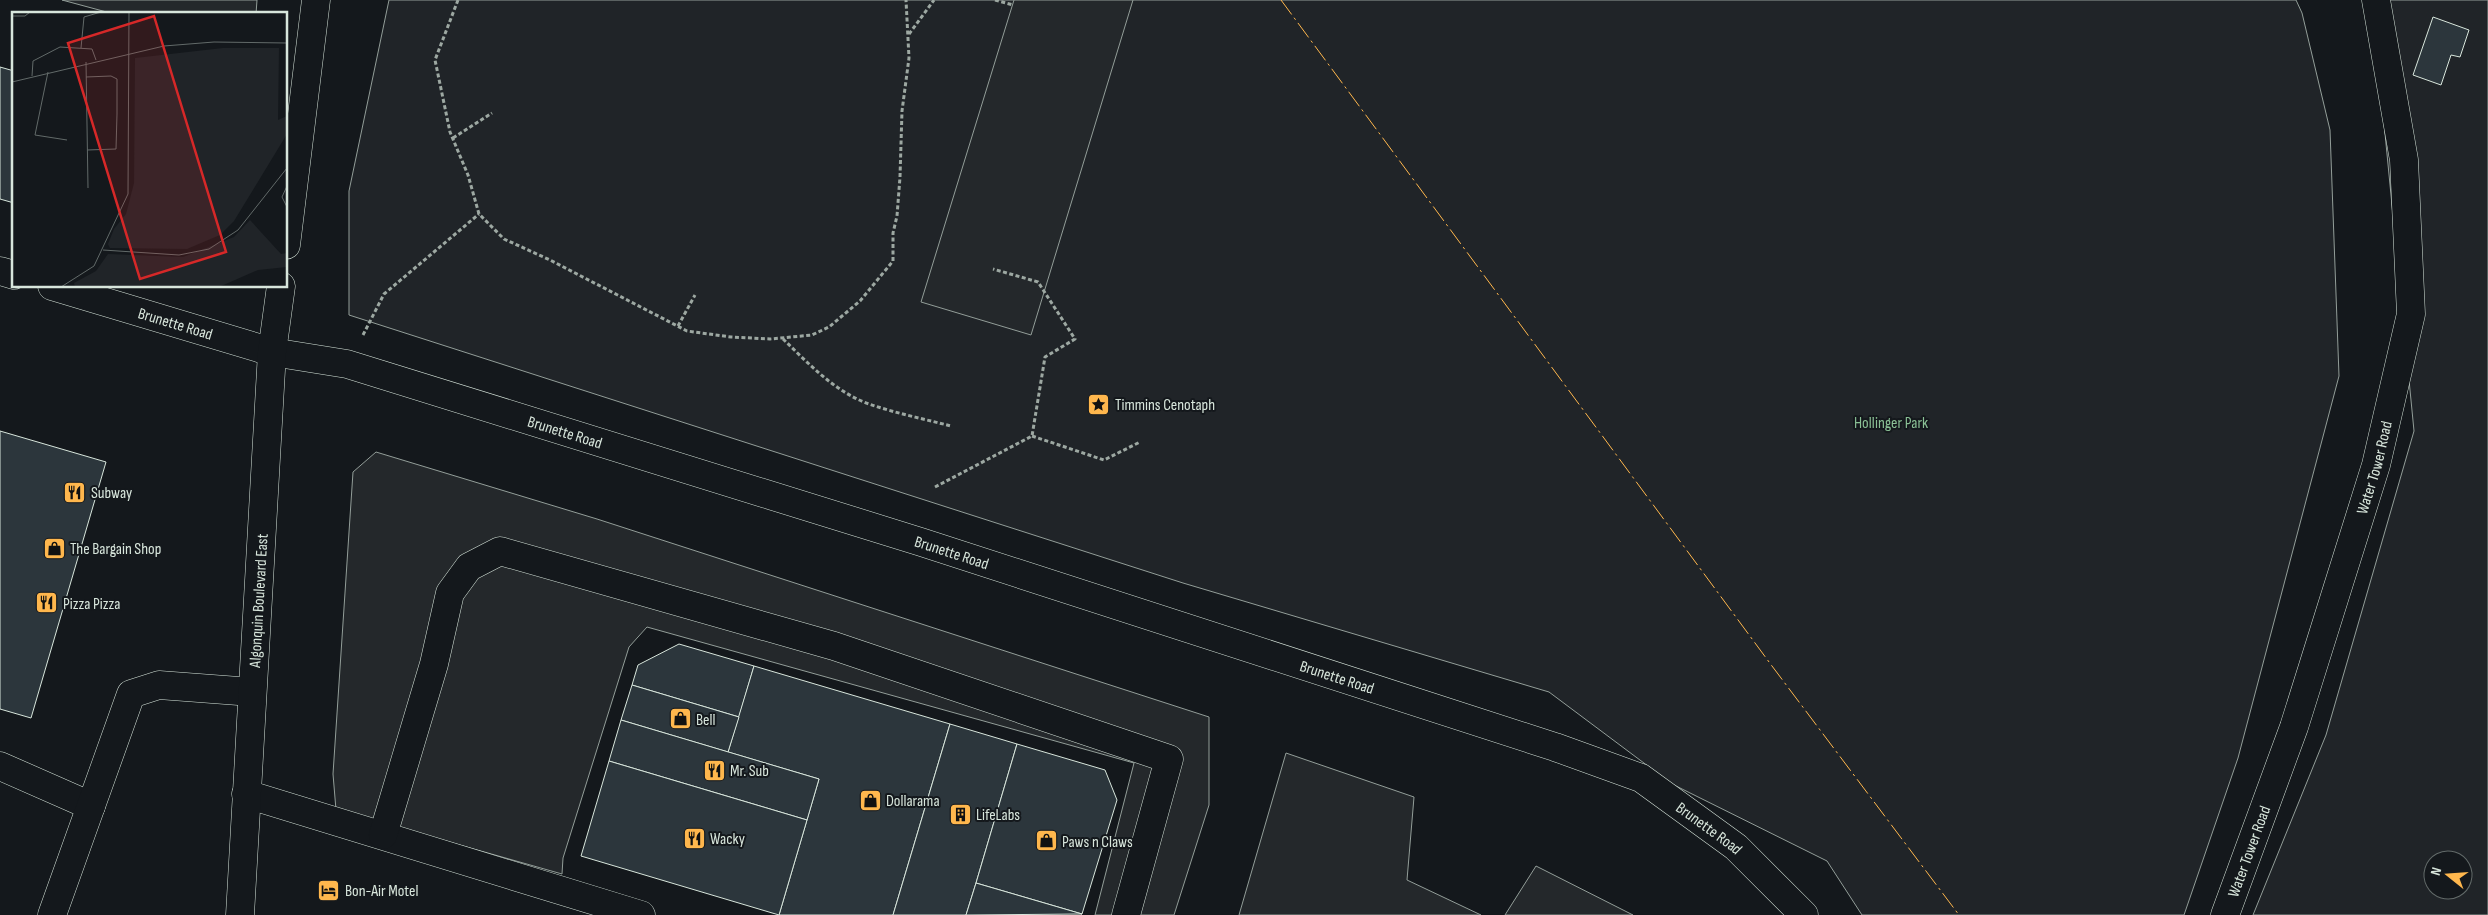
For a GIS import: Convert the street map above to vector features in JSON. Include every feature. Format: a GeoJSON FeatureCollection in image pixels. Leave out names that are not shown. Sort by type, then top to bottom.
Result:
{"type":"FeatureCollection","features":[{"type":"Feature","properties":{"kind":"street"},"geometry":{"type":"LineString","coordinates":[[288,230],[316,0]]}},
{"type":"Feature","properties":{"kind":"street","name":"Water Tower Road"},"geometry":{"type":"LineString","coordinates":[[2225,915],[2294,727],[2376,464],[2411,314],[2404,160],[2376,0]]}},
{"type":"Feature","properties":{"kind":"street","name":"Brunette Road"},"geometry":{"type":"LineString","coordinates":[[59,288],[272,352],[347,364],[921,542],[1556,747],[1641,778],[1736,847],[1804,915]]}},
{"type":"Feature","properties":{"kind":"street","name":"Algonquin Boulevard East"},"geometry":{"type":"LineString","coordinates":[[240,915],[272,352],[281,288]]}},
{"type":"Feature","properties":{"kind":"street"},"geometry":{"type":"LineString","coordinates":[[383,835],[434,664],[450,593],[469,568],[500,550],[834,646],[1169,758],[1126,915]]}},
{"type":"Feature","properties":{"kind":"street"},"geometry":{"type":"LineString","coordinates":[[52,915],[131,694],[159,685],[252,692]]}},
{"type":"Feature","properties":{"kind":"street"},"geometry":{"type":"LineString","coordinates":[[0,766],[91,806]]}},
{"type":"Feature","properties":{"kind":"street"},"geometry":{"type":"LineString","coordinates":[[246,794],[641,915]]}},
{"type":"Feature","properties":{"kind":"path"},"geometry":{"type":"LineString","coordinates":[[458,0],[435,60],[453,138],[468,175],[480,214],[504,239],[550,260],[687,331],[730,338],[782,339],[812,336],[829,327],[860,301],[893,260],[900,137],[909,58],[906,0]]}},
{"type":"Feature","properties":{"kind":"path"},"geometry":{"type":"LineString","coordinates":[[909,35],[934,0]]}},
{"type":"Feature","properties":{"kind":"path"},"geometry":{"type":"LineString","coordinates":[[994,0],[1013,5]]}},
{"type":"Feature","properties":{"kind":"path"},"geometry":{"type":"LineString","coordinates":[[453,138],[492,113]]}},
{"type":"Feature","properties":{"kind":"path"},"geometry":{"type":"LineString","coordinates":[[347,364],[384,294],[480,214]]}},
{"type":"Feature","properties":{"kind":"path"},"geometry":{"type":"LineString","coordinates":[[993,269],[1038,282],[1075,339],[1045,357],[1032,436]]}},
{"type":"Feature","properties":{"kind":"path"},"geometry":{"type":"LineString","coordinates":[[678,326],[695,294]]}},
{"type":"Feature","properties":{"kind":"path"},"geometry":{"type":"LineString","coordinates":[[782,339],[817,371],[845,392],[868,404],[951,426]]}},
{"type":"Feature","properties":{"kind":"path"},"geometry":{"type":"LineString","coordinates":[[935,487],[1032,436],[1104,460],[1140,442]]}},
{"type":"Feature","properties":{"kind":"green space","name":"Hollinger Park"},"geometry":{"type":"Polygon","coordinates":[[[389,0],[2296,0],[2302,13],[2330,130],[2339,376],[2238,758],[2184,915],[1862,915],[1827,861],[1672,784],[1549,692],[1183,583],[349,315],[349,191],[389,0]]]}},
{"type":"Feature","properties":{"kind":"green space"},"geometry":{"type":"Polygon","coordinates":[[[2372,0],[2488,0],[2488,915],[2253,915],[2326,735],[2414,431],[2372,0]]]}},
{"type":"Feature","properties":{"kind":"shaded area"},"geometry":{"type":"Polygon","coordinates":[[[62,0],[257,0],[256,12],[107,12],[62,0]]]}},
{"type":"Feature","properties":{"kind":"shaded area"},"geometry":{"type":"Polygon","coordinates":[[[1014,0],[1133,0],[1031,335],[921,302],[1014,0]]]}},
{"type":"Feature","properties":{"kind":"shaded area"},"geometry":{"type":"Polygon","coordinates":[[[376,452],[597,519],[1209,717],[1209,805],[1174,915],[1095,915],[1134,763],[647,627],[629,647],[563,858],[562,874],[336,810],[333,774],[353,472],[376,452]]]}},
{"type":"Feature","properties":{"kind":"shaded area"},"geometry":{"type":"Polygon","coordinates":[[[1286,753],[1414,797],[1407,880],[1481,915],[1239,915],[1286,753]]]}},
{"type":"Feature","properties":{"kind":"shaded area"},"geometry":{"type":"Polygon","coordinates":[[[1536,866],[1633,915],[1505,915],[1536,866]]]}},
{"type":"Feature","properties":{"kind":"building"},"geometry":{"type":"Polygon","coordinates":[[[2433,17],[2469,30],[2460,57],[2451,55],[2441,85],[2413,75],[2433,17]]]}},
{"type":"Feature","properties":{"kind":"building"},"geometry":{"type":"Polygon","coordinates":[[[0,67],[12,70],[12,202],[0,199],[0,67]]]}},
{"type":"Feature","properties":{"kind":"building"},"geometry":{"type":"Polygon","coordinates":[[[0,431],[106,462],[31,718],[0,709],[0,431]]]}},
{"type":"Feature","properties":{"kind":"building"},"geometry":{"type":"Polygon","coordinates":[[[679,644],[754,666],[739,717],[632,685],[638,665],[679,644]]]}},
{"type":"Feature","properties":{"kind":"building","name":"Dollarama"},"geometry":{"type":"Polygon","coordinates":[[[754,666],[950,724],[893,915],[779,915],[819,779],[728,752],[754,666]]]}},
{"type":"Feature","properties":{"kind":"building","name":"Bell"},"geometry":{"type":"Polygon","coordinates":[[[632,685],[739,717],[728,752],[621,720],[632,685]]]}},
{"type":"Feature","properties":{"kind":"building","name":"Mr. Sub"},"geometry":{"type":"Polygon","coordinates":[[[621,720],[819,779],[807,820],[609,761],[621,720]]]}},
{"type":"Feature","properties":{"kind":"building","name":"LifeLabs"},"geometry":{"type":"Polygon","coordinates":[[[950,724],[1017,744],[976,883],[966,915],[893,915],[950,724]]]}},
{"type":"Feature","properties":{"kind":"building","name":"Paws n Claws"},"geometry":{"type":"Polygon","coordinates":[[[1017,744],[1105,770],[1117,800],[1082,914],[976,883],[1017,744]]]}},
{"type":"Feature","properties":{"kind":"building","name":"Wacky"},"geometry":{"type":"Polygon","coordinates":[[[609,761],[807,820],[779,915],[581,856],[609,761]]]}},
{"type":"Feature","properties":{"kind":"building"},"geometry":{"type":"Polygon","coordinates":[[[976,883],[1082,914],[966,915],[976,883]]]}},
{"type":"Feature","properties":{"kind":"power"},"geometry":{"type":"LineString","coordinates":[[1281,0],[1772,666],[1959,915]]}},
{"type":"Feature","properties":{"kind":"place","name":"Timmins Cenotaph"},"geometry":{"type":"Point","coordinates":[1099,404]}},
{"type":"Feature","properties":{"kind":"place","name":"Subway"},"geometry":{"type":"Point","coordinates":[75,492]}},
{"type":"Feature","properties":{"kind":"place","name":"The Bargain Shop"},"geometry":{"type":"Point","coordinates":[54,548]}},
{"type":"Feature","properties":{"kind":"place","name":"Pizza Pizza"},"geometry":{"type":"Point","coordinates":[47,603]}},
{"type":"Feature","properties":{"kind":"place","name":"Bell"},"geometry":{"type":"Point","coordinates":[680,719]}},
{"type":"Feature","properties":{"kind":"place","name":"Mr. Sub"},"geometry":{"type":"Point","coordinates":[714,770]}},
{"type":"Feature","properties":{"kind":"place","name":"Dollarama"},"geometry":{"type":"Point","coordinates":[870,800]}},
{"type":"Feature","properties":{"kind":"place","name":"LifeLabs"},"geometry":{"type":"Point","coordinates":[960,814]}},
{"type":"Feature","properties":{"kind":"place","name":"Wacky"},"geometry":{"type":"Point","coordinates":[694,838]}},
{"type":"Feature","properties":{"kind":"place","name":"Paws n Claws"},"geometry":{"type":"Point","coordinates":[1046,841]}},
{"type":"Feature","properties":{"kind":"place","name":"Bon-Air Motel"},"geometry":{"type":"Point","coordinates":[329,890]}}]}
